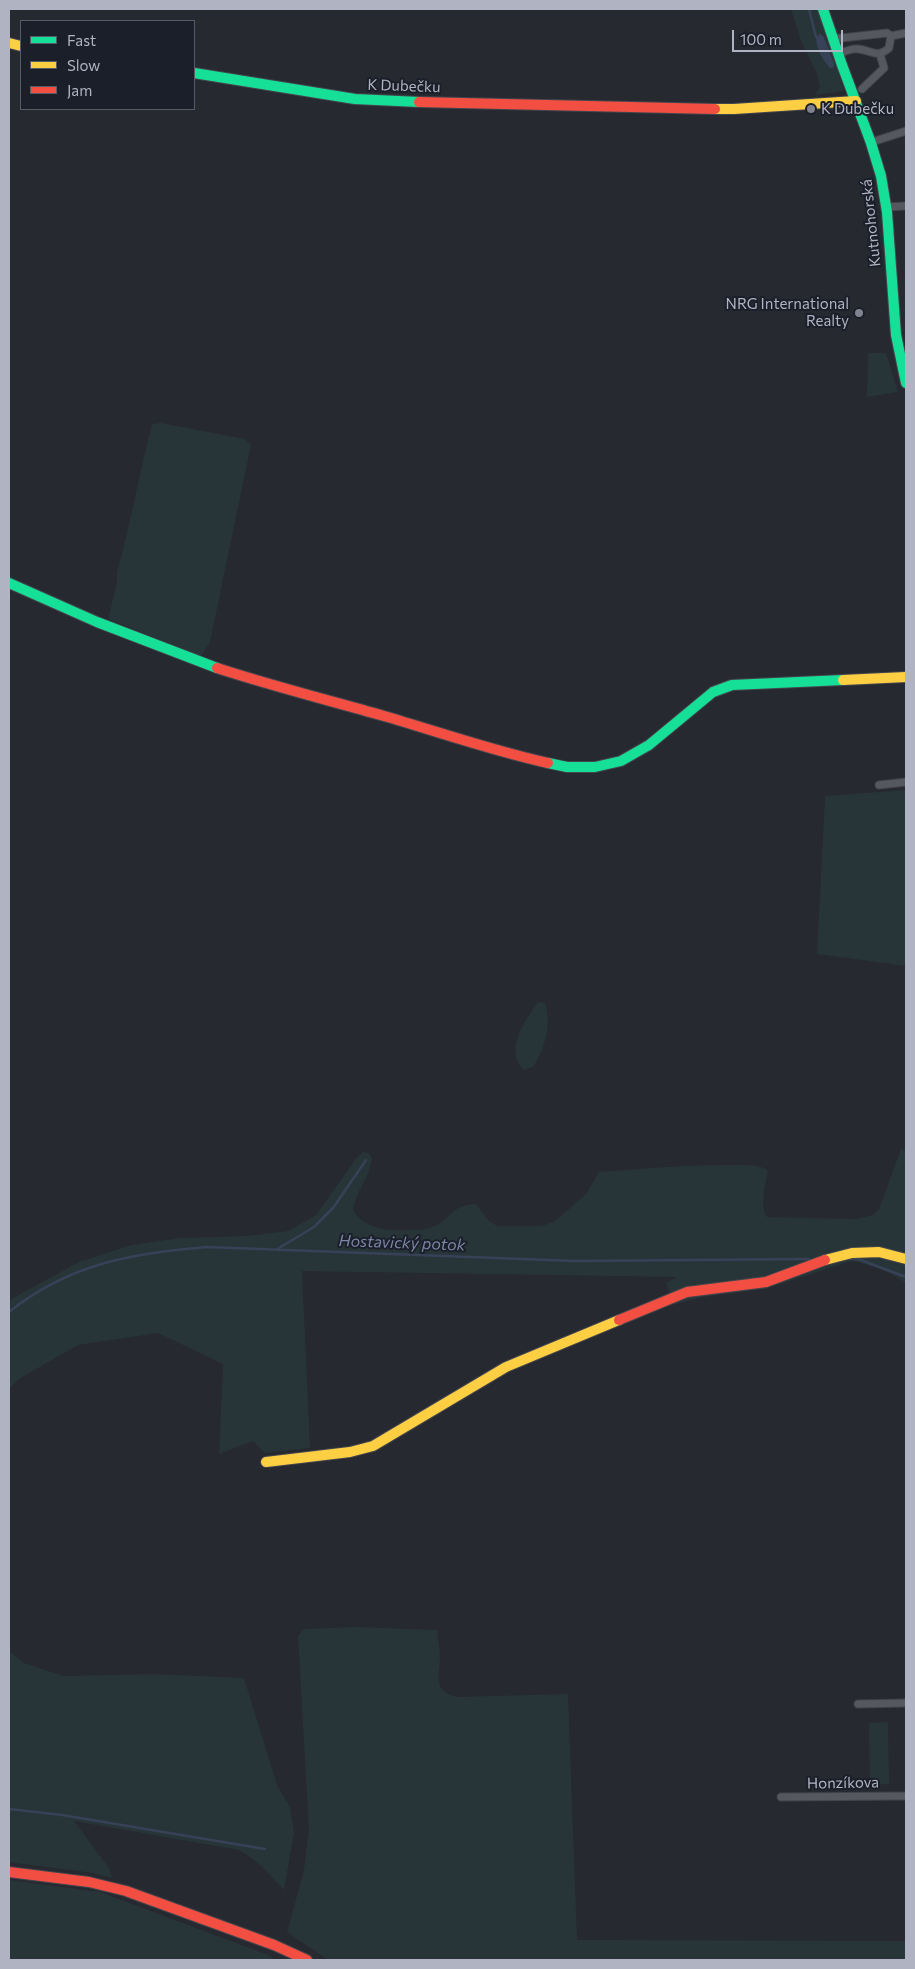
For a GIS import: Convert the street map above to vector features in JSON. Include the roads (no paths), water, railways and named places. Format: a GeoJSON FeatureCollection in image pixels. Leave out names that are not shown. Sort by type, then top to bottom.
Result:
{"type":"FeatureCollection","features":[{"type":"Feature","properties":{"kind":"street","name":"Kutnohorská"},"geometry":{"type":"LineString","coordinates":[[823,9],[832,39],[872,142],[882,182],[906,383]]}},
{"type":"Feature","properties":{"kind":"street"},"geometry":{"type":"LineString","coordinates":[[832,39],[854,35],[887,33],[891,36],[906,33]]}},
{"type":"Feature","properties":{"kind":"street"},"geometry":{"type":"LineString","coordinates":[[854,35],[857,48]]}},
{"type":"Feature","properties":{"kind":"street"},"geometry":{"type":"LineString","coordinates":[[838,54],[857,48],[874,54],[880,54],[889,48],[891,36]]}},
{"type":"Feature","properties":{"kind":"street"},"geometry":{"type":"LineString","coordinates":[[862,90],[884,68],[880,54]]}},
{"type":"Feature","properties":{"kind":"street","name":"K Dubečku"},"geometry":{"type":"LineString","coordinates":[[195,73],[354,99],[377,100],[734,109],[856,101]]}},
{"type":"Feature","properties":{"kind":"street"},"geometry":{"type":"LineString","coordinates":[[872,142],[906,131]]}},
{"type":"Feature","properties":{"kind":"street"},"geometry":{"type":"LineString","coordinates":[[886,207],[906,206]]}},
{"type":"Feature","properties":{"kind":"street"},"geometry":{"type":"LineString","coordinates":[[9,583],[97,622],[265,684],[384,716],[516,756],[567,767],[595,767],[622,761],[649,745],[700,701],[722,687],[742,683],[906,677]]}},
{"type":"Feature","properties":{"kind":"street"},"geometry":{"type":"LineString","coordinates":[[880,785],[906,782]]}},
{"type":"Feature","properties":{"kind":"street"},"geometry":{"type":"LineString","coordinates":[[266,1462],[350,1452],[373,1446],[506,1368],[687,1292],[766,1282],[824,1260],[852,1253],[879,1252],[906,1259]]}},
{"type":"Feature","properties":{"kind":"street"},"geometry":{"type":"LineString","coordinates":[[858,1704],[906,1703]]}},
{"type":"Feature","properties":{"kind":"street","name":"Honzíkova"},"geometry":{"type":"LineString","coordinates":[[780,1797],[906,1796]]}},
{"type":"Feature","properties":{"kind":"street"},"geometry":{"type":"LineString","coordinates":[[9,1872],[89,1882],[126,1891],[274,1945],[307,1960]]}},
{"type":"Feature","properties":{"kind":"water"},"geometry":{"type":"Polygon","coordinates":[[[820,34],[824,37],[834,64],[833,68],[830,68],[822,58],[816,41],[816,37],[820,34]]]}},
{"type":"Feature","properties":{"kind":"waterway"},"geometry":{"type":"LineString","coordinates":[[809,9],[816,37]]}},
{"type":"Feature","properties":{"kind":"waterway"},"geometry":{"type":"LineString","coordinates":[[279,1248],[314,1227],[333,1208],[366,1160]]}},
{"type":"Feature","properties":{"kind":"waterway","name":"Hostavický potok"},"geometry":{"type":"LineString","coordinates":[[9,1312],[55,1282],[102,1264],[153,1253],[207,1247],[575,1261],[809,1259]]}},
{"type":"Feature","properties":{"kind":"waterway","name":"Hostavický potok"},"geometry":{"type":"LineString","coordinates":[[849,1259],[858,1259],[906,1277]]}},
{"type":"Feature","properties":{"kind":"waterway"},"geometry":{"type":"LineString","coordinates":[[9,1809],[62,1815],[265,1849]]}},
{"type":"Feature","properties":{"kind":"place","name":"K Dubečku"},"geometry":{"type":"Point","coordinates":[811,109]}},
{"type":"Feature","properties":{"kind":"place","name":"NRG International Realty"},"geometry":{"type":"Point","coordinates":[859,313]}}]}
